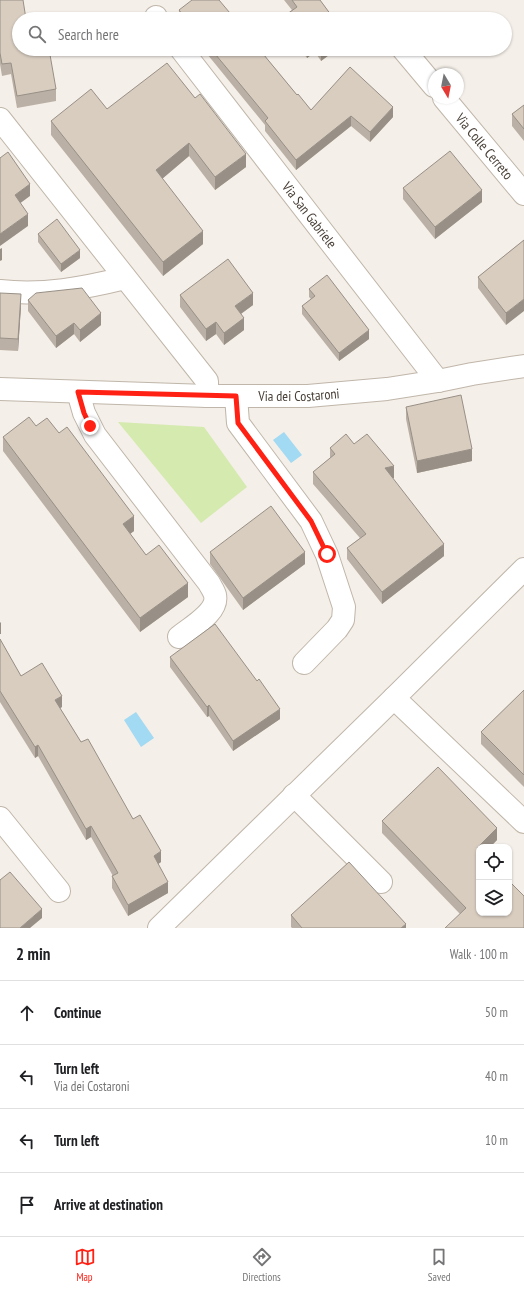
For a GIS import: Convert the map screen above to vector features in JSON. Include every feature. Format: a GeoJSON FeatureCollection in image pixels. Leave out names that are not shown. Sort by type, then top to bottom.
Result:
{"type":"FeatureCollection","features":[{"type":"Feature","properties":{"kind":"street","name":"Via San Gabriele"},"geometry":{"type":"LineString","coordinates":[[185,56],[438,381]]}},
{"type":"Feature","properties":{"kind":"street"},"geometry":{"type":"LineString","coordinates":[[409,56],[428,79]]}},
{"type":"Feature","properties":{"kind":"street","name":"Via Colle Cerreto"},"geometry":{"type":"LineString","coordinates":[[449,104],[524,194]]}},
{"type":"Feature","properties":{"kind":"street"},"geometry":{"type":"LineString","coordinates":[[3,128],[207,381],[207,396]]}},
{"type":"Feature","properties":{"kind":"street"},"geometry":{"type":"LineString","coordinates":[[0,291],[31,293],[58,291],[88,287],[125,278]]}},
{"type":"Feature","properties":{"kind":"street","name":"Via dei Costaroni"},"geometry":{"type":"LineString","coordinates":[[0,389],[207,396],[308,396],[387,389],[524,366]]}},
{"type":"Feature","properties":{"kind":"street"},"geometry":{"type":"LineString","coordinates":[[78,392],[84,413],[95,435],[209,583],[215,594],[216,600],[212,610],[179,637]]}},
{"type":"Feature","properties":{"kind":"street"},"geometry":{"type":"LineString","coordinates":[[236,396],[238,423],[311,521],[327,554],[344,607],[343,620],[337,629],[304,663]]}},
{"type":"Feature","properties":{"kind":"street"},"geometry":{"type":"LineString","coordinates":[[159,928],[524,569]]}},
{"type":"Feature","properties":{"kind":"street"},"geometry":{"type":"LineString","coordinates":[[394,698],[524,822]]}},
{"type":"Feature","properties":{"kind":"street"},"geometry":{"type":"LineString","coordinates":[[294,796],[381,882]]}},
{"type":"Feature","properties":{"kind":"street"},"geometry":{"type":"LineString","coordinates":[[0,818],[58,891]]}},
{"type":"Feature","properties":{"kind":"green space"},"geometry":{"type":"Polygon","coordinates":[[[118,422],[204,427],[247,487],[201,523],[118,422]]]}},
{"type":"Feature","properties":{"kind":"water"},"geometry":{"type":"Polygon","coordinates":[[[284,432],[302,455],[291,463],[273,440],[284,432]]]}},
{"type":"Feature","properties":{"kind":"water"},"geometry":{"type":"Polygon","coordinates":[[[136,712],[154,738],[141,747],[124,720],[136,712]]]}},
{"type":"Feature","properties":{"kind":"building"},"geometry":{"type":"Polygon","coordinates":[[[0,0],[23,0],[25,12],[12,12],[12,56],[50,56],[56,89],[17,96],[11,63],[2,64],[0,53],[0,0]]]}},
{"type":"Feature","properties":{"kind":"building"},"geometry":{"type":"Polygon","coordinates":[[[192,0],[219,0],[229,12],[181,12],[179,10],[192,0]]]}},
{"type":"Feature","properties":{"kind":"building"},"geometry":{"type":"Polygon","coordinates":[[[292,0],[320,0],[329,12],[290,12],[297,7],[292,0]]]}},
{"type":"Feature","properties":{"kind":"building"},"geometry":{"type":"Polygon","coordinates":[[[217,56],[265,56],[311,110],[350,67],[393,107],[370,132],[351,116],[296,160],[265,121],[268,118],[217,56]]]}},
{"type":"Feature","properties":{"kind":"building"},"geometry":{"type":"Polygon","coordinates":[[[167,63],[195,98],[200,94],[246,154],[215,177],[189,143],[156,170],[203,231],[163,262],[51,121],[91,89],[107,109],[167,63]]]}},
{"type":"Feature","properties":{"kind":"building"},"geometry":{"type":"Polygon","coordinates":[[[524,105],[524,129],[512,114],[524,105]]]}},
{"type":"Feature","properties":{"kind":"building"},"geometry":{"type":"Polygon","coordinates":[[[450,151],[482,190],[435,227],[403,188],[450,151]]]}},
{"type":"Feature","properties":{"kind":"building"},"geometry":{"type":"Polygon","coordinates":[[[8,152],[30,184],[15,195],[28,214],[0,234],[0,158],[8,152]]]}},
{"type":"Feature","properties":{"kind":"building"},"geometry":{"type":"Polygon","coordinates":[[[57,219],[80,250],[61,264],[38,234],[57,219]]]}},
{"type":"Feature","properties":{"kind":"building"},"geometry":{"type":"Polygon","coordinates":[[[524,240],[524,299],[506,313],[478,277],[524,240]]]}},
{"type":"Feature","properties":{"kind":"building"},"geometry":{"type":"Polygon","coordinates":[[[228,259],[253,293],[235,306],[244,318],[224,333],[216,322],[206,329],[180,295],[228,259]]]}},
{"type":"Feature","properties":{"kind":"building"},"geometry":{"type":"Polygon","coordinates":[[[327,275],[369,330],[339,353],[302,306],[315,296],[309,289],[327,275]]]}},
{"type":"Feature","properties":{"kind":"building"},"geometry":{"type":"Polygon","coordinates":[[[82,288],[101,313],[80,330],[74,323],[56,336],[28,300],[36,293],[82,288]]]}},
{"type":"Feature","properties":{"kind":"building"},"geometry":{"type":"Polygon","coordinates":[[[0,293],[21,294],[18,339],[0,338],[0,293]]]}},
{"type":"Feature","properties":{"kind":"building"},"geometry":{"type":"Polygon","coordinates":[[[461,395],[472,449],[417,461],[406,407],[461,395]]]}},
{"type":"Feature","properties":{"kind":"building"},"geometry":{"type":"Polygon","coordinates":[[[29,417],[36,426],[47,418],[59,433],[67,427],[134,516],[123,524],[146,555],[159,545],[188,583],[140,618],[3,437],[29,417]]]}},
{"type":"Feature","properties":{"kind":"building"},"geometry":{"type":"Polygon","coordinates":[[[346,434],[354,444],[367,434],[394,466],[385,468],[444,544],[382,592],[347,548],[366,534],[313,472],[335,454],[330,448],[346,434]]]}},
{"type":"Feature","properties":{"kind":"building"},"geometry":{"type":"Polygon","coordinates":[[[271,506],[305,552],[243,598],[210,552],[271,506]]]}},
{"type":"Feature","properties":{"kind":"building"},"geometry":{"type":"Polygon","coordinates":[[[215,624],[257,681],[259,679],[280,709],[233,741],[209,705],[207,707],[170,657],[215,624]]]}},
{"type":"Feature","properties":{"kind":"building"},"geometry":{"type":"Polygon","coordinates":[[[0,639],[21,676],[42,663],[62,696],[55,700],[81,742],[88,739],[133,819],[140,815],[161,851],[154,856],[168,882],[128,905],[112,876],[118,873],[91,826],[86,829],[38,745],[35,747],[0,691],[0,639]]]}},
{"type":"Feature","properties":{"kind":"building"},"geometry":{"type":"Polygon","coordinates":[[[524,690],[524,775],[481,732],[524,690]]]}},
{"type":"Feature","properties":{"kind":"building"},"geometry":{"type":"Polygon","coordinates":[[[438,767],[497,828],[481,844],[476,844],[476,916],[512,916],[512,884],[524,896],[524,928],[445,928],[466,908],[382,821],[438,767]]]}},
{"type":"Feature","properties":{"kind":"building"},"geometry":{"type":"Polygon","coordinates":[[[349,862],[406,924],[401,928],[302,928],[291,915],[349,862]]]}},
{"type":"Feature","properties":{"kind":"building"},"geometry":{"type":"Polygon","coordinates":[[[10,872],[42,909],[20,928],[0,928],[0,880],[10,872]]]}},
{"type":"Feature","properties":{"kind":"route"},"geometry":{"type":"LineString","coordinates":[[90,426],[84,413],[78,392],[236,396],[238,423],[311,521],[327,554]]}}]}
